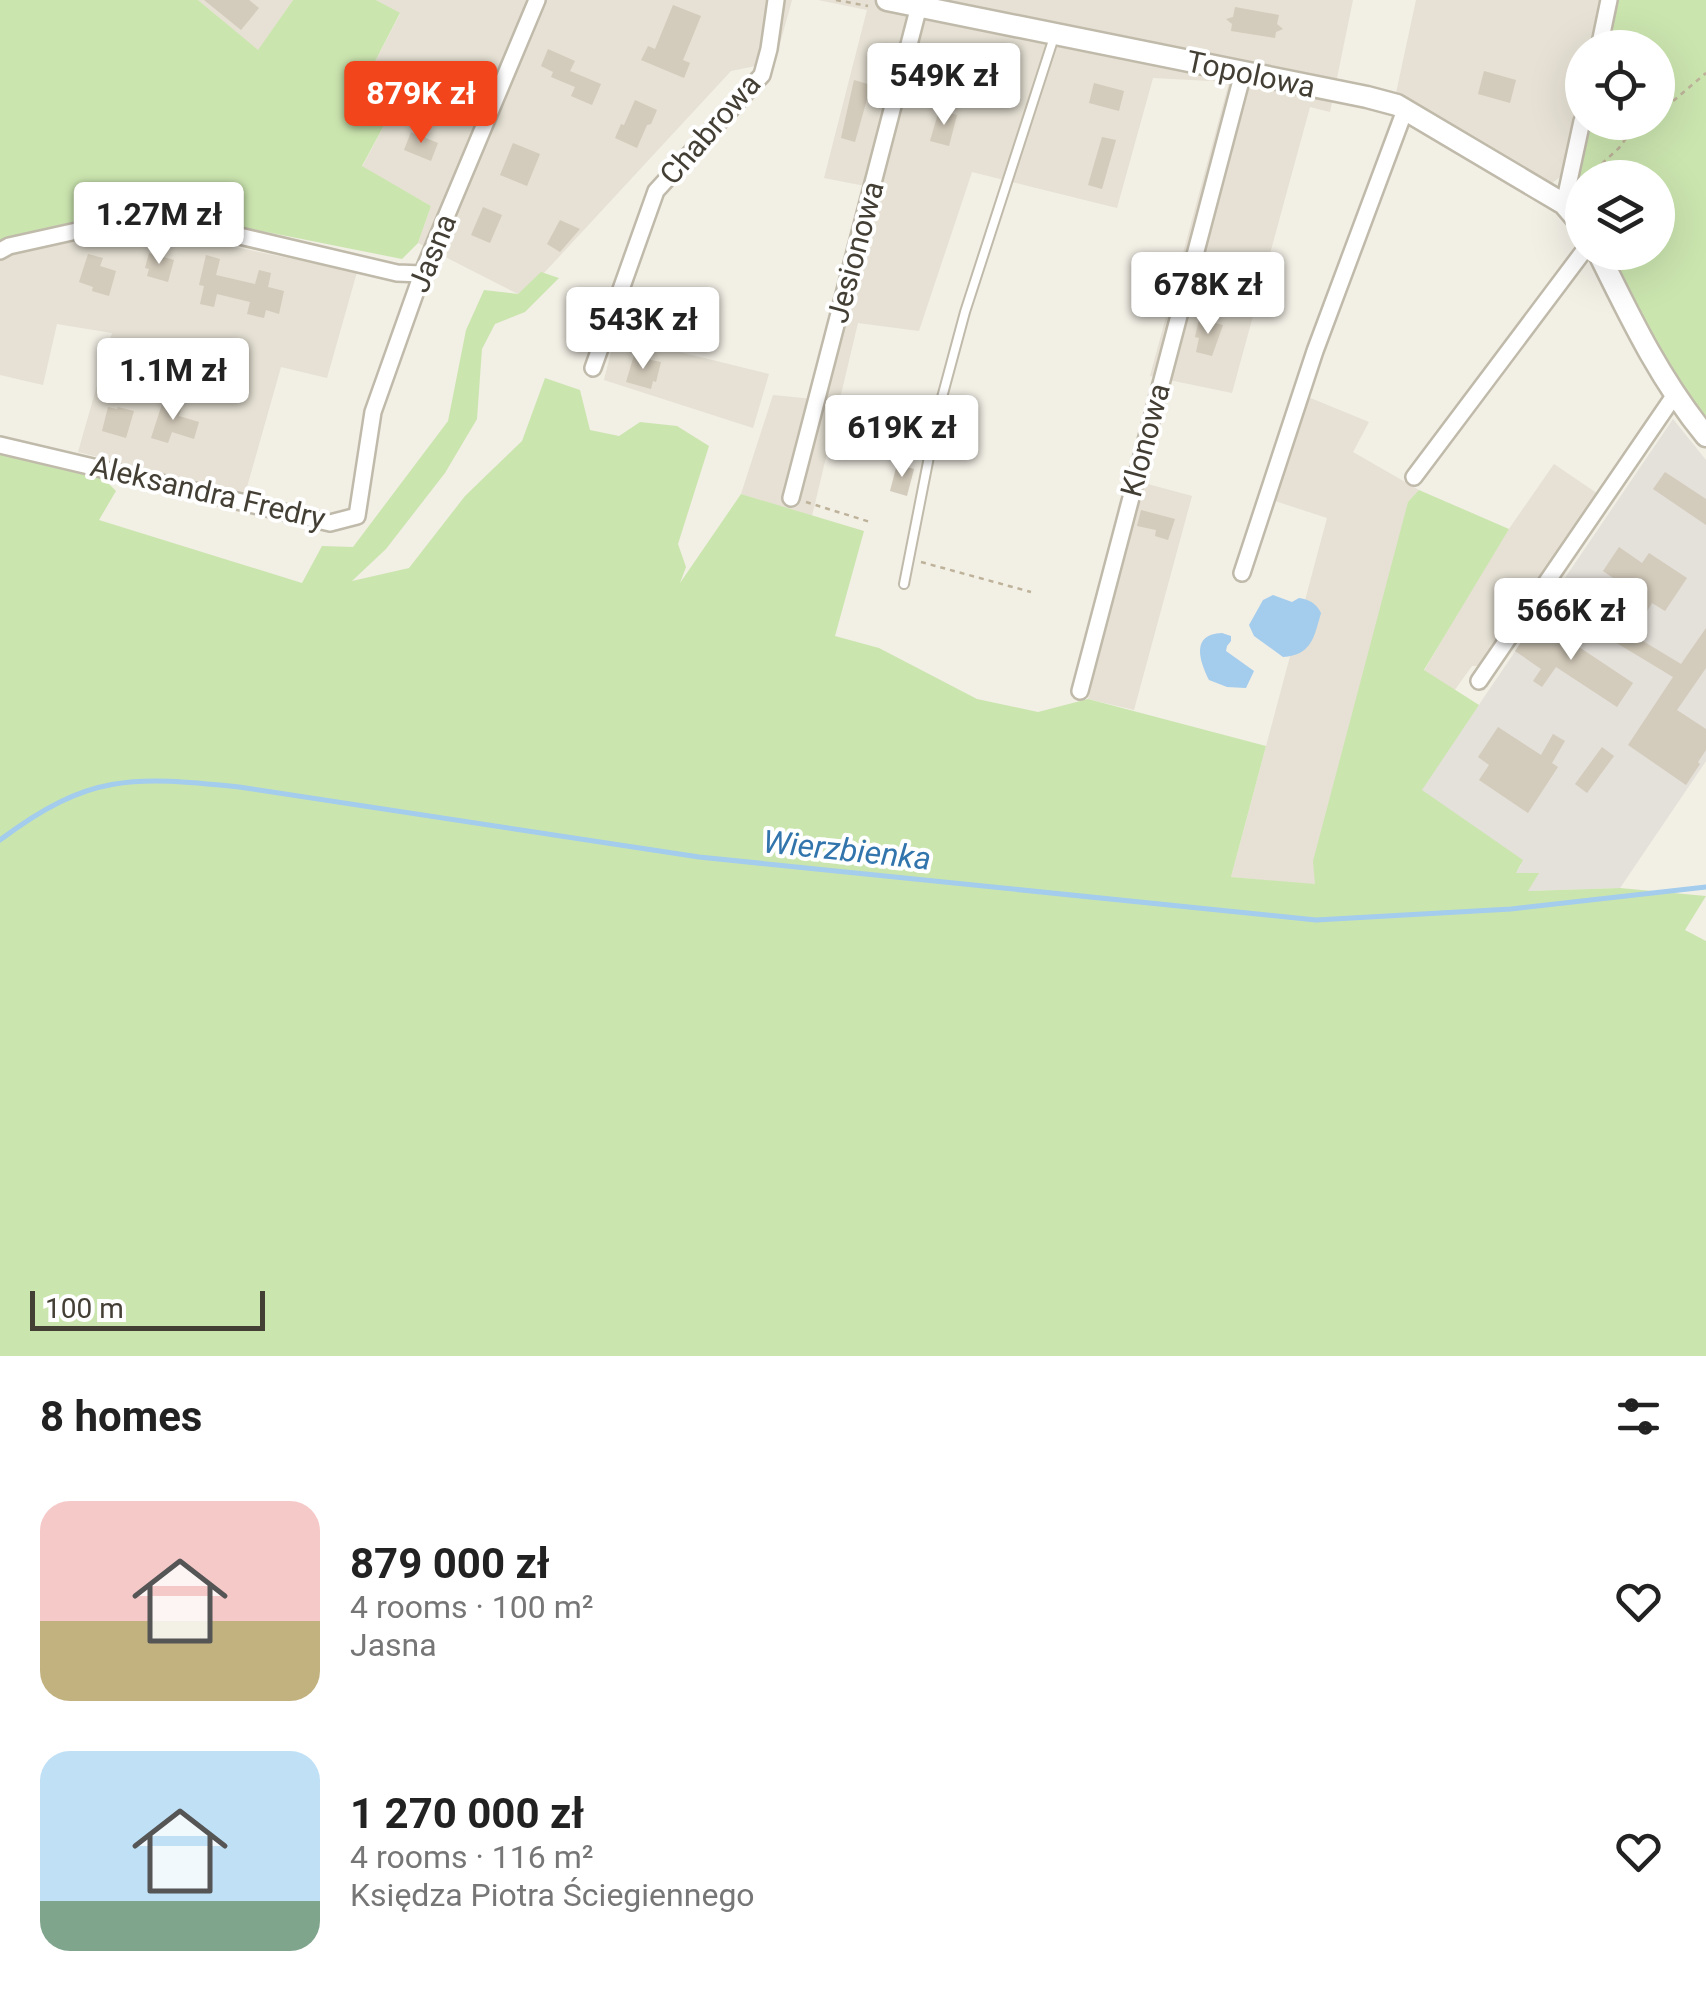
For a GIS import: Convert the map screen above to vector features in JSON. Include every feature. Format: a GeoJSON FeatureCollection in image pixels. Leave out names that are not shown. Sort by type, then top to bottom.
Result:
{"type":"FeatureCollection","features":[{"type":"Feature","properties":{"kind":"street","name":"Jasna"},"geometry":{"type":"LineString","coordinates":[[356,516],[373,412],[422,274],[537,0]]}},
{"type":"Feature","properties":{"kind":"street","name":"Chabrowa"},"geometry":{"type":"LineString","coordinates":[[593,368],[656,191],[762,75],[776,0]]}},
{"type":"Feature","properties":{"kind":"street","name":"Topolowa"},"geometry":{"type":"LineString","coordinates":[[887,0],[1367,98],[1406,110],[1564,204]]}},
{"type":"Feature","properties":{"kind":"street"},"geometry":{"type":"LineString","coordinates":[[1603,30],[1609,0]]}},
{"type":"Feature","properties":{"kind":"street","name":"Jesionowa"},"geometry":{"type":"LineString","coordinates":[[790,498],[919,6]]}},
{"type":"Feature","properties":{"kind":"street","name":"Klonowa"},"geometry":{"type":"LineString","coordinates":[[1080,691],[1243,73]]}},
{"type":"Feature","properties":{"kind":"street"},"geometry":{"type":"LineString","coordinates":[[1242,573],[1315,351],[1406,110]]}},
{"type":"Feature","properties":{"kind":"street"},"geometry":{"type":"LineString","coordinates":[[1564,204],[1578,140]]}},
{"type":"Feature","properties":{"kind":"street"},"geometry":{"type":"LineString","coordinates":[[0,251],[126,220],[197,226],[398,273],[422,274]]}},
{"type":"Feature","properties":{"kind":"street"},"geometry":{"type":"LineString","coordinates":[[1414,477],[1569,270]]}},
{"type":"Feature","properties":{"kind":"street"},"geometry":{"type":"LineString","coordinates":[[1607,270],[1660,373],[1706,436]]}},
{"type":"Feature","properties":{"kind":"street"},"geometry":{"type":"LineString","coordinates":[[1478,680],[1674,396]]}},
{"type":"Feature","properties":{"kind":"street","name":"Aleksandra Fredry"},"geometry":{"type":"LineString","coordinates":[[0,445],[330,523],[356,516]]}},
{"type":"Feature","properties":{"kind":"lane"},"geometry":{"type":"LineString","coordinates":[[904,584],[937,416],[965,312],[1056,34]]}},
{"type":"Feature","properties":{"kind":"path"},"geometry":{"type":"LineString","coordinates":[[1675,99],[1706,73]]}},
{"type":"Feature","properties":{"kind":"path"},"geometry":{"type":"LineString","coordinates":[[1606,160],[1625,140]]}},
{"type":"Feature","properties":{"kind":"path"},"geometry":{"type":"LineString","coordinates":[[790,498],[870,522]]}},
{"type":"Feature","properties":{"kind":"path"},"geometry":{"type":"LineString","coordinates":[[910,559],[1031,592]]}},
{"type":"Feature","properties":{"kind":"shaded area"},"geometry":{"type":"Polygon","coordinates":[[[198,0],[293,0],[258,51],[198,0]]]}},
{"type":"Feature","properties":{"kind":"shaded area"},"geometry":{"type":"Polygon","coordinates":[[[376,0],[792,0],[775,62],[731,71],[544,273],[518,294],[418,243],[431,206],[362,167],[402,92],[369,73],[400,14],[376,0]]]}},
{"type":"Feature","properties":{"kind":"shaded area"},"geometry":{"type":"Polygon","coordinates":[[[818,0],[1353,0],[1330,112],[1310,107],[1232,393],[1150,376],[1229,82],[1153,78],[1117,208],[972,172],[919,331],[858,323],[812,516],[741,494],[773,395],[813,399],[865,186],[824,178],[867,10],[818,0]]]}},
{"type":"Feature","properties":{"kind":"shaded area"},"geometry":{"type":"Polygon","coordinates":[[[1416,0],[1602,0],[1595,30],[1565,30],[1565,140],[1569,140],[1561,176],[1552,183],[1396,93],[1416,0]]]}},
{"type":"Feature","properties":{"kind":"shaded area"},"geometry":{"type":"Polygon","coordinates":[[[132,226],[357,272],[327,378],[281,367],[245,494],[78,452],[112,333],[57,324],[43,385],[0,375],[0,257],[132,226]]]}},
{"type":"Feature","properties":{"kind":"shaded area"},"geometry":{"type":"Polygon","coordinates":[[[615,336],[769,374],[753,428],[604,380],[615,336]]]}},
{"type":"Feature","properties":{"kind":"shaded area"},"geometry":{"type":"Polygon","coordinates":[[[1308,397],[1369,422],[1353,452],[1419,490],[1408,503],[1315,885],[1231,877],[1327,518],[1272,500],[1308,397]]]}},
{"type":"Feature","properties":{"kind":"shaded area"},"geometry":{"type":"Polygon","coordinates":[[[1673,419],[1706,460],[1706,761],[1620,888],[1527,891],[1538,874],[1515,874],[1521,865],[1421,790],[1673,419]]]}},
{"type":"Feature","properties":{"kind":"shaded area"},"geometry":{"type":"Polygon","coordinates":[[[1554,464],[1601,496],[1485,666],[1472,666],[1454,691],[1424,671],[1495,549],[1554,464]]]}},
{"type":"Feature","properties":{"kind":"shaded area"},"geometry":{"type":"Polygon","coordinates":[[[1144,483],[1192,496],[1134,710],[1088,699],[1144,483]]]}},
{"type":"Feature","properties":{"kind":"green space"},"geometry":{"type":"Polygon","coordinates":[[[0,0],[198,0],[258,50],[293,0],[376,0],[400,13],[369,73],[402,92],[362,166],[431,206],[418,243],[402,259],[136,206],[0,240],[0,0]]]}},
{"type":"Feature","properties":{"kind":"green space"},"geometry":{"type":"Polygon","coordinates":[[[1618,0],[1706,0],[1706,421],[1682,391],[1619,270],[1675,270],[1675,160],[1582,160],[1587,140],[1675,140],[1675,30],[1612,30],[1618,0]]]}},
{"type":"Feature","properties":{"kind":"green space"},"geometry":{"type":"Polygon","coordinates":[[[541,272],[559,278],[525,312],[495,324],[482,349],[477,419],[445,473],[386,549],[352,581],[409,568],[465,496],[522,441],[545,378],[580,390],[590,430],[619,436],[640,422],[677,426],[709,446],[678,544],[686,567],[680,583],[741,494],[864,531],[835,636],[879,648],[977,699],[1038,712],[1088,699],[1266,746],[1231,877],[1315,884],[1313,861],[1408,502],[1419,490],[1509,529],[1424,670],[1479,705],[1422,790],[1523,860],[1516,873],[1539,873],[1528,891],[1620,888],[1706,896],[1685,930],[1706,941],[1706,1356],[0,1356],[0,447],[91,466],[116,491],[99,520],[302,583],[322,546],[353,547],[448,421],[466,330],[484,290],[518,294],[541,272]]]}},
{"type":"Feature","properties":{"kind":"water"},"geometry":{"type":"Polygon","coordinates":[[[1273,595],[1292,602],[1306,600],[1321,613],[1310,643],[1293,656],[1283,657],[1254,636],[1249,625],[1263,600],[1273,595]]]}},
{"type":"Feature","properties":{"kind":"water"},"geometry":{"type":"Polygon","coordinates":[[[1212,634],[1231,636],[1226,651],[1254,671],[1246,688],[1227,687],[1209,680],[1205,672],[1202,643],[1212,634]]]}},
{"type":"Feature","properties":{"kind":"building"},"geometry":{"type":"Polygon","coordinates":[[[204,0],[249,0],[259,8],[241,30],[204,0]]]}},
{"type":"Feature","properties":{"kind":"building"},"geometry":{"type":"Polygon","coordinates":[[[673,5],[701,16],[683,60],[690,63],[684,78],[641,60],[648,46],[655,49],[673,5]]]}},
{"type":"Feature","properties":{"kind":"building"},"geometry":{"type":"Polygon","coordinates":[[[1235,7],[1279,15],[1277,24],[1283,29],[1276,32],[1275,38],[1231,31],[1232,24],[1226,19],[1233,17],[1235,7]]]}},
{"type":"Feature","properties":{"kind":"building"},"geometry":{"type":"Polygon","coordinates":[[[548,49],[575,61],[570,71],[601,84],[592,105],[571,96],[575,87],[551,77],[553,72],[541,66],[548,49]]]}},
{"type":"Feature","properties":{"kind":"building"},"geometry":{"type":"Polygon","coordinates":[[[1484,71],[1516,80],[1510,103],[1478,94],[1484,71]]]}},
{"type":"Feature","properties":{"kind":"building"},"geometry":{"type":"Polygon","coordinates":[[[854,80],[871,85],[855,142],[841,138],[854,80]]]}},
{"type":"Feature","properties":{"kind":"building"},"geometry":{"type":"Polygon","coordinates":[[[1094,83],[1124,91],[1119,111],[1089,103],[1094,83]]]}},
{"type":"Feature","properties":{"kind":"building"},"geometry":{"type":"Polygon","coordinates":[[[635,100],[657,110],[637,148],[615,138],[635,100]]]}},
{"type":"Feature","properties":{"kind":"building"},"geometry":{"type":"Polygon","coordinates":[[[939,110],[957,115],[949,146],[930,141],[939,110]]]}},
{"type":"Feature","properties":{"kind":"building"},"geometry":{"type":"Polygon","coordinates":[[[411,132],[438,143],[431,161],[404,150],[411,132]]]}},
{"type":"Feature","properties":{"kind":"building"},"geometry":{"type":"Polygon","coordinates":[[[1102,137],[1116,140],[1102,189],[1088,185],[1102,137]]]}},
{"type":"Feature","properties":{"kind":"building"},"geometry":{"type":"Polygon","coordinates":[[[513,143],[540,154],[527,186],[500,175],[513,143]]]}},
{"type":"Feature","properties":{"kind":"building"},"geometry":{"type":"Polygon","coordinates":[[[483,207],[502,215],[490,243],[471,235],[483,207]]]}},
{"type":"Feature","properties":{"kind":"building"},"geometry":{"type":"Polygon","coordinates":[[[560,220],[580,229],[560,252],[547,244],[560,220]]]}},
{"type":"Feature","properties":{"kind":"building"},"geometry":{"type":"Polygon","coordinates":[[[149,253],[174,260],[168,282],[147,276],[149,253]]]}},
{"type":"Feature","properties":{"kind":"building"},"geometry":{"type":"Polygon","coordinates":[[[88,254],[103,258],[100,266],[116,271],[109,296],[79,282],[88,254]]]}},
{"type":"Feature","properties":{"kind":"building"},"geometry":{"type":"Polygon","coordinates":[[[206,255],[220,259],[216,275],[255,284],[259,270],[271,273],[268,287],[284,291],[279,314],[266,310],[264,318],[247,314],[250,302],[217,294],[214,307],[200,304],[204,286],[199,285],[206,255]]]}},
{"type":"Feature","properties":{"kind":"building"},"geometry":{"type":"Polygon","coordinates":[[[1199,319],[1223,325],[1212,356],[1196,352],[1199,319]]]}},
{"type":"Feature","properties":{"kind":"building"},"geometry":{"type":"Polygon","coordinates":[[[634,355],[648,355],[661,362],[651,389],[626,382],[634,355]]]}},
{"type":"Feature","properties":{"kind":"building"},"geometry":{"type":"Polygon","coordinates":[[[164,398],[183,404],[179,416],[199,422],[194,439],[172,432],[168,443],[151,438],[164,398]]]}},
{"type":"Feature","properties":{"kind":"building"},"geometry":{"type":"Polygon","coordinates":[[[108,407],[134,411],[126,438],[102,431],[108,407]]]}},
{"type":"Feature","properties":{"kind":"building"},"geometry":{"type":"Polygon","coordinates":[[[897,464],[914,469],[907,496],[890,491],[897,464]]]}},
{"type":"Feature","properties":{"kind":"building"},"geometry":{"type":"Polygon","coordinates":[[[1665,472],[1706,499],[1706,525],[1653,489],[1665,472]]]}},
{"type":"Feature","properties":{"kind":"building"},"geometry":{"type":"Polygon","coordinates":[[[1141,510],[1175,519],[1168,540],[1155,536],[1156,530],[1137,526],[1141,510]]]}},
{"type":"Feature","properties":{"kind":"building"},"geometry":{"type":"Polygon","coordinates":[[[1619,547],[1642,563],[1649,553],[1687,578],[1665,611],[1652,603],[1633,635],[1681,664],[1706,628],[1706,668],[1677,710],[1706,729],[1706,750],[1686,785],[1628,745],[1673,677],[1615,642],[1618,637],[1591,620],[1616,580],[1603,571],[1619,547]]]}},
{"type":"Feature","properties":{"kind":"building"},"geometry":{"type":"Polygon","coordinates":[[[1537,619],[1633,683],[1617,707],[1556,667],[1542,687],[1533,681],[1541,669],[1515,651],[1537,619]]]}},
{"type":"Feature","properties":{"kind":"building"},"geometry":{"type":"Polygon","coordinates":[[[1498,727],[1541,755],[1553,734],[1565,741],[1552,763],[1558,767],[1528,813],[1479,780],[1489,765],[1478,757],[1498,727]]]}},
{"type":"Feature","properties":{"kind":"building"},"geometry":{"type":"Polygon","coordinates":[[[1602,747],[1614,756],[1587,793],[1575,784],[1602,747]]]}},
{"type":"Feature","properties":{"kind":"waterway","name":"Wierzbienka"},"geometry":{"type":"LineString","coordinates":[[0,840],[31,818],[87,791],[113,784],[169,781],[239,787],[699,857],[1316,920],[1511,909],[1706,887]]}}]}
